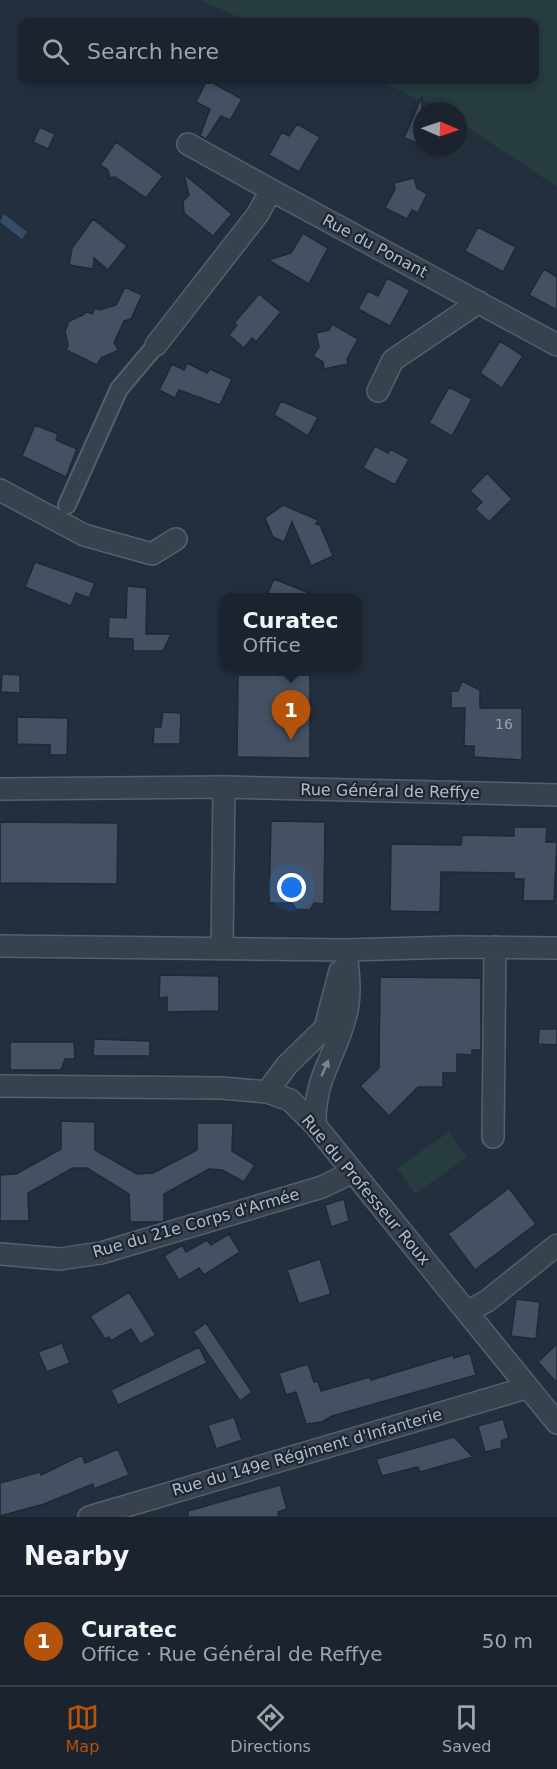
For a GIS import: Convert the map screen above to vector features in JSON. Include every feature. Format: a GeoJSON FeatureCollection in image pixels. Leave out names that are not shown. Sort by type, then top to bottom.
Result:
{"type":"FeatureCollection","features":[{"type":"Feature","properties":{"kind":"street","name":"Rue du Ponant"},"geometry":{"type":"LineString","coordinates":[[188,144],[557,345]]}},
{"type":"Feature","properties":{"kind":"street"},"geometry":{"type":"LineString","coordinates":[[67,506],[119,389],[258,214],[271,190]]}},
{"type":"Feature","properties":{"kind":"street"},"geometry":{"type":"LineString","coordinates":[[378,391],[393,360],[479,302]]}},
{"type":"Feature","properties":{"kind":"street"},"geometry":{"type":"LineString","coordinates":[[0,490],[84,535],[152,554],[176,539]]}},
{"type":"Feature","properties":{"kind":"street"},"geometry":{"type":"LineString","coordinates":[[222,949],[224,787]]}},
{"type":"Feature","properties":{"kind":"street","name":"Rue Général de Reffye"},"geometry":{"type":"LineString","coordinates":[[0,789],[224,787],[557,795]]}},
{"type":"Feature","properties":{"kind":"street"},"geometry":{"type":"LineString","coordinates":[[0,946],[346,950],[557,948]]}},
{"type":"Feature","properties":{"kind":"street"},"geometry":{"type":"LineString","coordinates":[[494,1137],[495,947]]}},
{"type":"Feature","properties":{"kind":"street"},"geometry":{"type":"LineString","coordinates":[[267,1092],[287,1065],[325,1028],[346,950]]}},
{"type":"Feature","properties":{"kind":"street"},"geometry":{"type":"LineString","coordinates":[[315,1125],[314,1101],[318,1084],[339,1038],[347,1009],[349,972],[346,950]]}},
{"type":"Feature","properties":{"kind":"street","name":"Rue du Professeur Roux"},"geometry":{"type":"LineString","coordinates":[[0,1086],[222,1088],[267,1092],[290,1100],[315,1125],[526,1388],[557,1423]]}},
{"type":"Feature","properties":{"kind":"street","name":"Rue du 21e Corps d'Armée"},"geometry":{"type":"LineString","coordinates":[[0,1254],[60,1259],[101,1253],[322,1187],[353,1172]]}},
{"type":"Feature","properties":{"kind":"street"},"geometry":{"type":"LineString","coordinates":[[467,1312],[487,1301],[557,1245]]}},
{"type":"Feature","properties":{"kind":"street","name":"Rue du 149e Régiment d'Infanterie"},"geometry":{"type":"LineString","coordinates":[[89,1517],[526,1388]]}},
{"type":"Feature","properties":{"kind":"green space"},"geometry":{"type":"Polygon","coordinates":[[[200,0],[557,0],[557,187],[467,127],[467,102],[425,102],[386,84],[539,84],[539,18],[241,18],[200,0]]]}},
{"type":"Feature","properties":{"kind":"green space"},"geometry":{"type":"Polygon","coordinates":[[[449,1132],[467,1157],[415,1194],[397,1168],[449,1132]]]}},
{"type":"Feature","properties":{"kind":"water"},"geometry":{"type":"Polygon","coordinates":[[[4,214],[27,232],[22,239],[0,222],[4,214]]]}},
{"type":"Feature","properties":{"kind":"building"},"geometry":{"type":"Polygon","coordinates":[[[205,84],[214,84],[242,99],[230,120],[221,116],[206,139],[200,136],[210,109],[196,102],[205,84]]]}},
{"type":"Feature","properties":{"kind":"building"},"geometry":{"type":"Polygon","coordinates":[[[413,117],[413,142],[404,138],[413,117]]]}},
{"type":"Feature","properties":{"kind":"building"},"geometry":{"type":"Polygon","coordinates":[[[297,124],[320,137],[299,172],[269,155],[282,132],[289,136],[297,124]]]}},
{"type":"Feature","properties":{"kind":"building"},"geometry":{"type":"Polygon","coordinates":[[[40,127],[55,134],[48,149],[33,142],[40,127]]]}},
{"type":"Feature","properties":{"kind":"building"},"geometry":{"type":"Polygon","coordinates":[[[116,142],[163,176],[146,198],[115,177],[110,178],[108,170],[100,165],[116,142]]]}},
{"type":"Feature","properties":{"kind":"building"},"geometry":{"type":"Polygon","coordinates":[[[184,174],[232,214],[213,236],[184,213],[183,201],[189,195],[184,174]]]}},
{"type":"Feature","properties":{"kind":"building"},"geometry":{"type":"Polygon","coordinates":[[[414,178],[417,188],[427,194],[418,213],[412,210],[407,219],[385,208],[395,189],[394,183],[414,178]]]}},
{"type":"Feature","properties":{"kind":"building"},"geometry":{"type":"Polygon","coordinates":[[[93,219],[127,246],[108,270],[94,258],[93,269],[69,265],[72,248],[93,219]]]}},
{"type":"Feature","properties":{"kind":"building"},"geometry":{"type":"Polygon","coordinates":[[[478,227],[516,247],[503,272],[465,251],[478,227]]]}},
{"type":"Feature","properties":{"kind":"building"},"geometry":{"type":"Polygon","coordinates":[[[303,233],[328,248],[309,284],[268,260],[291,253],[303,233]]]}},
{"type":"Feature","properties":{"kind":"building"},"geometry":{"type":"Polygon","coordinates":[[[544,269],[557,277],[557,310],[529,295],[544,269]]]}},
{"type":"Feature","properties":{"kind":"building"},"geometry":{"type":"Polygon","coordinates":[[[387,278],[410,290],[390,326],[358,309],[368,291],[378,296],[387,278]]]}},
{"type":"Feature","properties":{"kind":"building"},"geometry":{"type":"Polygon","coordinates":[[[125,287],[142,295],[131,319],[124,321],[114,343],[119,350],[101,358],[97,365],[66,350],[68,345],[65,331],[69,321],[83,315],[86,311],[92,314],[95,308],[99,310],[116,305],[125,287]]]}},
{"type":"Feature","properties":{"kind":"building"},"geometry":{"type":"Polygon","coordinates":[[[259,294],[281,312],[256,342],[252,338],[244,348],[229,335],[237,325],[234,323],[259,294]]]}},
{"type":"Feature","properties":{"kind":"building"},"geometry":{"type":"Polygon","coordinates":[[[332,324],[358,339],[347,359],[348,364],[324,369],[323,362],[313,356],[319,347],[316,333],[329,330],[332,324]]]}},
{"type":"Feature","properties":{"kind":"building"},"geometry":{"type":"Polygon","coordinates":[[[500,341],[523,356],[502,388],[480,373],[500,341]]]}},
{"type":"Feature","properties":{"kind":"building"},"geometry":{"type":"Polygon","coordinates":[[[187,363],[207,373],[210,369],[232,379],[220,405],[179,390],[175,398],[159,390],[172,364],[184,370],[187,363]]]}},
{"type":"Feature","properties":{"kind":"building"},"geometry":{"type":"Polygon","coordinates":[[[449,387],[472,399],[452,436],[429,423],[449,387]]]}},
{"type":"Feature","properties":{"kind":"building"},"geometry":{"type":"Polygon","coordinates":[[[281,401],[318,417],[308,436],[274,415],[281,401]]]}},
{"type":"Feature","properties":{"kind":"building"},"geometry":{"type":"Polygon","coordinates":[[[35,425],[58,434],[56,440],[77,449],[66,477],[22,456],[35,425]]]}},
{"type":"Feature","properties":{"kind":"building"},"geometry":{"type":"Polygon","coordinates":[[[375,446],[388,453],[390,449],[409,459],[395,485],[363,468],[375,446]]]}},
{"type":"Feature","properties":{"kind":"building"},"geometry":{"type":"Polygon","coordinates":[[[487,473],[512,499],[489,522],[475,509],[482,502],[470,491],[487,473]]]}},
{"type":"Feature","properties":{"kind":"building"},"geometry":{"type":"Polygon","coordinates":[[[283,505],[318,520],[316,524],[320,525],[333,556],[311,566],[292,522],[284,542],[273,537],[265,518],[283,505]]]}},
{"type":"Feature","properties":{"kind":"building"},"geometry":{"type":"Polygon","coordinates":[[[35,562],[95,583],[89,598],[76,593],[71,606],[25,587],[35,562]]]}},
{"type":"Feature","properties":{"kind":"building"},"geometry":{"type":"Polygon","coordinates":[[[274,579],[309,593],[268,593],[274,579]]]}},
{"type":"Feature","properties":{"kind":"building"},"geometry":{"type":"Polygon","coordinates":[[[127,586],[147,588],[146,634],[171,634],[163,651],[133,651],[133,639],[108,638],[109,617],[126,618],[127,586]]]}},
{"type":"Feature","properties":{"kind":"building"},"geometry":{"type":"Polygon","coordinates":[[[2,674],[20,675],[20,693],[1,692],[2,674]]]}},
{"type":"Feature","properties":{"kind":"building"},"geometry":{"type":"Polygon","coordinates":[[[238,675],[310,675],[310,758],[237,757],[238,675]]]}},
{"type":"Feature","properties":{"kind":"building"},"geometry":{"type":"Polygon","coordinates":[[[462,681],[480,690],[480,708],[522,708],[522,760],[474,757],[474,746],[464,746],[465,708],[451,708],[451,691],[458,691],[462,681]]]}},
{"type":"Feature","properties":{"kind":"building"},"geometry":{"type":"Polygon","coordinates":[[[163,712],[181,713],[180,744],[153,744],[154,727],[161,727],[163,712]]]}},
{"type":"Feature","properties":{"kind":"building"},"geometry":{"type":"Polygon","coordinates":[[[17,717],[68,718],[67,755],[50,755],[50,745],[17,744],[17,717]]]}},
{"type":"Feature","properties":{"kind":"building"},"geometry":{"type":"Polygon","coordinates":[[[271,821],[325,822],[324,904],[314,903],[310,910],[296,909],[292,903],[269,903],[271,821]]]}},
{"type":"Feature","properties":{"kind":"building"},"geometry":{"type":"Polygon","coordinates":[[[0,822],[118,823],[117,884],[0,883],[0,822]]]}},
{"type":"Feature","properties":{"kind":"building"},"geometry":{"type":"Polygon","coordinates":[[[514,827],[547,827],[546,842],[557,842],[554,901],[523,901],[524,879],[514,879],[514,873],[441,872],[440,912],[390,911],[391,844],[461,845],[462,835],[514,836],[514,827]]]}},
{"type":"Feature","properties":{"kind":"building"},"geometry":{"type":"Polygon","coordinates":[[[160,975],[219,976],[219,1011],[167,1012],[167,997],[159,998],[160,975]]]}},
{"type":"Feature","properties":{"kind":"building"},"geometry":{"type":"Polygon","coordinates":[[[380,977],[481,978],[481,1050],[472,1050],[472,1055],[457,1054],[457,1073],[443,1073],[443,1087],[418,1087],[389,1116],[360,1086],[379,1068],[380,977]]]}},
{"type":"Feature","properties":{"kind":"building"},"geometry":{"type":"Polygon","coordinates":[[[539,1029],[557,1029],[557,1045],[538,1044],[539,1029]]]}},
{"type":"Feature","properties":{"kind":"building"},"geometry":{"type":"Polygon","coordinates":[[[94,1039],[150,1041],[150,1056],[93,1056],[94,1039]]]}},
{"type":"Feature","properties":{"kind":"building"},"geometry":{"type":"Polygon","coordinates":[[[10,1042],[74,1042],[75,1059],[65,1059],[61,1070],[10,1070],[10,1042]]]}},
{"type":"Feature","properties":{"kind":"building"},"geometry":{"type":"Polygon","coordinates":[[[61,1121],[95,1122],[95,1150],[137,1174],[153,1173],[197,1150],[197,1123],[233,1123],[232,1151],[255,1165],[244,1182],[222,1170],[209,1169],[164,1194],[164,1221],[160,1222],[130,1222],[129,1194],[87,1168],[73,1168],[28,1193],[29,1221],[0,1221],[0,1175],[16,1174],[61,1149],[61,1121]]]}},
{"type":"Feature","properties":{"kind":"building"},"geometry":{"type":"Polygon","coordinates":[[[509,1188],[536,1224],[475,1270],[448,1234],[509,1188]]]}},
{"type":"Feature","properties":{"kind":"building"},"geometry":{"type":"Polygon","coordinates":[[[344,1199],[349,1221],[331,1227],[325,1205],[344,1199]]]}},
{"type":"Feature","properties":{"kind":"building"},"geometry":{"type":"Polygon","coordinates":[[[229,1234],[240,1252],[204,1275],[199,1268],[179,1280],[164,1256],[182,1245],[186,1252],[207,1240],[211,1245],[229,1234]]]}},
{"type":"Feature","properties":{"kind":"building"},"geometry":{"type":"Polygon","coordinates":[[[320,1259],[331,1294],[299,1304],[287,1270],[320,1259]]]}},
{"type":"Feature","properties":{"kind":"building"},"geometry":{"type":"Polygon","coordinates":[[[129,1292],[156,1335],[140,1344],[131,1329],[111,1341],[109,1337],[105,1339],[90,1316],[129,1292]]]}},
{"type":"Feature","properties":{"kind":"building"},"geometry":{"type":"Polygon","coordinates":[[[516,1299],[540,1302],[536,1339],[511,1336],[516,1299]]]}},
{"type":"Feature","properties":{"kind":"building"},"geometry":{"type":"Polygon","coordinates":[[[206,1323],[252,1392],[240,1401],[193,1332],[206,1323]]]}},
{"type":"Feature","properties":{"kind":"building"},"geometry":{"type":"Polygon","coordinates":[[[62,1343],[70,1363],[47,1372],[38,1352],[62,1343]]]}},
{"type":"Feature","properties":{"kind":"building"},"geometry":{"type":"Polygon","coordinates":[[[557,1344],[557,1383],[538,1362],[557,1344]]]}},
{"type":"Feature","properties":{"kind":"building"},"geometry":{"type":"Polygon","coordinates":[[[199,1347],[207,1363],[118,1405],[111,1390],[199,1347]]]}},
{"type":"Feature","properties":{"kind":"building"},"geometry":{"type":"Polygon","coordinates":[[[470,1353],[476,1375],[332,1416],[322,1422],[306,1424],[296,1392],[286,1395],[279,1373],[308,1364],[314,1382],[318,1381],[321,1391],[370,1377],[371,1380],[453,1355],[454,1358],[470,1353]]]}},
{"type":"Feature","properties":{"kind":"building"},"geometry":{"type":"Polygon","coordinates":[[[234,1417],[242,1440],[216,1449],[208,1425],[234,1417]]]}},
{"type":"Feature","properties":{"kind":"building"},"geometry":{"type":"Polygon","coordinates":[[[503,1419],[509,1438],[501,1441],[502,1448],[485,1452],[478,1426],[503,1419]]]}},
{"type":"Feature","properties":{"kind":"building"},"geometry":{"type":"Polygon","coordinates":[[[454,1437],[473,1457],[420,1472],[418,1467],[382,1476],[376,1459],[454,1437]]]}},
{"type":"Feature","properties":{"kind":"building"},"geometry":{"type":"Polygon","coordinates":[[[118,1449],[129,1475],[94,1489],[93,1484],[44,1504],[0,1516],[0,1483],[40,1472],[41,1475],[82,1455],[85,1463],[118,1449]]]}},
{"type":"Feature","properties":{"kind":"building"},"geometry":{"type":"Polygon","coordinates":[[[280,1485],[287,1509],[278,1512],[279,1517],[188,1517],[188,1511],[280,1485]]]}},
{"type":"Feature","properties":{"kind":"place","name":"Curatec"},"geometry":{"type":"Point","coordinates":[291,740]}}]}
